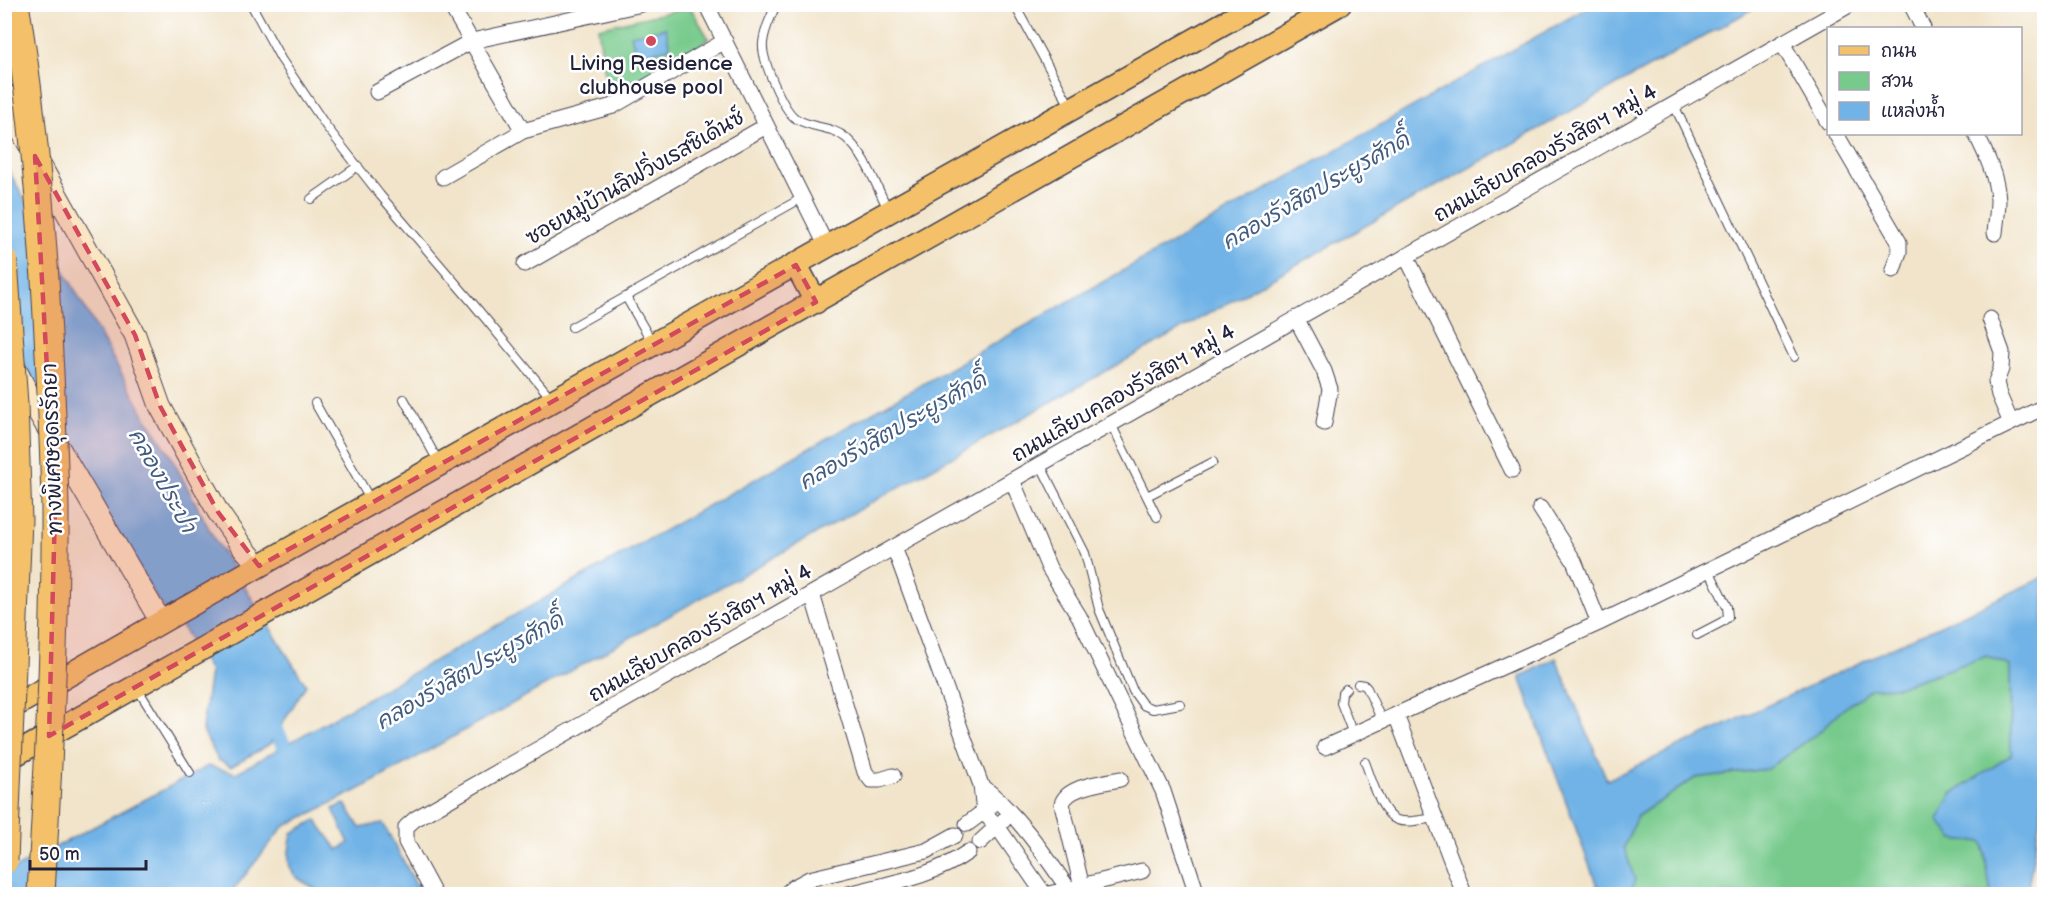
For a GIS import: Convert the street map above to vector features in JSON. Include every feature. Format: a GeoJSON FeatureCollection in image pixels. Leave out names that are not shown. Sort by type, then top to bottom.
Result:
{"type":"FeatureCollection","features":[{"type":"Feature","properties":{"kind":"highway","name":"ทางพิเศษอุดรรัถยา"},"geometry":{"type":"LineString","coordinates":[[15,4],[26,66],[39,191],[52,388],[55,510],[53,647],[41,894]]}},
{"type":"Feature","properties":{"kind":"highway","name":"ทางพิเศษอุดรรัถยา"},"geometry":{"type":"LineString","coordinates":[[4,261],[14,404],[18,520],[4,861]]}},
{"type":"Feature","properties":{"kind":"main road"},"geometry":{"type":"LineString","coordinates":[[4,712],[372,502],[1258,4]]}},
{"type":"Feature","properties":{"kind":"main road"},"geometry":{"type":"LineString","coordinates":[[4,761],[1340,4]]}},
{"type":"Feature","properties":{"kind":"main road"},"geometry":{"type":"LineString","coordinates":[[796,265],[816,302]]}},
{"type":"Feature","properties":{"kind":"street"},"geometry":{"type":"LineString","coordinates":[[450,4],[523,131]]}},
{"type":"Feature","properties":{"kind":"street"},"geometry":{"type":"LineString","coordinates":[[377,92],[472,41],[642,4]]}},
{"type":"Feature","properties":{"kind":"street","name":"ซอยหมู่บ้านลิฟวิ่งเรสซิเด้นซ์"},"geometry":{"type":"LineString","coordinates":[[706,4],[827,248]]}},
{"type":"Feature","properties":{"kind":"street","name":"ถนนเลียบคลองรังสิตฯ หมู่ 4"},"geometry":{"type":"LineString","coordinates":[[434,894],[406,842],[406,827],[415,819],[1851,4]]}},
{"type":"Feature","properties":{"kind":"street"},"geometry":{"type":"LineString","coordinates":[[1911,4],[1922,27]]}},
{"type":"Feature","properties":{"kind":"street"},"geometry":{"type":"LineString","coordinates":[[443,177],[523,131],[613,106],[725,40]]}},
{"type":"Feature","properties":{"kind":"street"},"geometry":{"type":"LineString","coordinates":[[1782,43],[1827,120]]}},
{"type":"Feature","properties":{"kind":"street"},"geometry":{"type":"LineString","coordinates":[[4,93],[18,125],[135,335],[160,406],[218,512],[254,569]]}},
{"type":"Feature","properties":{"kind":"street","name":"ซอยหมู่บ้านลิฟวิ่งเรสซิเด้นซ์"},"geometry":{"type":"LineString","coordinates":[[525,264],[766,126]]}},
{"type":"Feature","properties":{"kind":"street"},"geometry":{"type":"LineString","coordinates":[[1837,135],[1899,242],[1899,252],[1893,270]]}},
{"type":"Feature","properties":{"kind":"street"},"geometry":{"type":"LineString","coordinates":[[1977,135],[1988,157],[1994,178],[1998,200],[1995,233]]}},
{"type":"Feature","properties":{"kind":"street"},"geometry":{"type":"LineString","coordinates":[[1406,256],[1512,470]]}},
{"type":"Feature","properties":{"kind":"street"},"geometry":{"type":"LineString","coordinates":[[1296,318],[1324,370],[1330,389],[1324,423]]}},
{"type":"Feature","properties":{"kind":"street"},"geometry":{"type":"LineString","coordinates":[[1990,319],[2002,352],[2001,369],[1996,382],[2011,423]]}},
{"type":"Feature","properties":{"kind":"street"},"geometry":{"type":"LineString","coordinates":[[4,347],[33,405],[167,618]]}},
{"type":"Feature","properties":{"kind":"street"},"geometry":{"type":"LineString","coordinates":[[1325,747],[1599,623],[2044,407]]}},
{"type":"Feature","properties":{"kind":"street"},"geometry":{"type":"LineString","coordinates":[[1012,480],[1041,552],[1079,616],[1163,791],[1197,894]]}},
{"type":"Feature","properties":{"kind":"street"},"geometry":{"type":"LineString","coordinates":[[1539,508],[1574,561],[1599,623]]}},
{"type":"Feature","properties":{"kind":"street"},"geometry":{"type":"LineString","coordinates":[[894,547],[981,785],[984,813],[997,826],[1044,894]]}},
{"type":"Feature","properties":{"kind":"street"},"geometry":{"type":"LineString","coordinates":[[812,594],[865,772],[871,780],[893,776]]}},
{"type":"Feature","properties":{"kind":"street"},"geometry":{"type":"LineString","coordinates":[[1389,718],[1435,818],[1464,894]]}},
{"type":"Feature","properties":{"kind":"street"},"geometry":{"type":"LineString","coordinates":[[1073,890],[1062,804],[1064,796],[1072,791],[1120,779]]}},
{"type":"Feature","properties":{"kind":"street"},"geometry":{"type":"LineString","coordinates":[[981,785],[998,799],[1033,838],[1073,890]]}},
{"type":"Feature","properties":{"kind":"street"},"geometry":{"type":"LineString","coordinates":[[967,824],[984,813],[998,799]]}},
{"type":"Feature","properties":{"kind":"street"},"geometry":{"type":"LineString","coordinates":[[980,842],[1010,814]]}},
{"type":"Feature","properties":{"kind":"street"},"geometry":{"type":"LineString","coordinates":[[786,894],[809,879],[926,851],[955,835]]}},
{"type":"Feature","properties":{"kind":"street"},"geometry":{"type":"LineString","coordinates":[[849,894],[932,872],[951,864],[968,852]]}},
{"type":"Feature","properties":{"kind":"street"},"geometry":{"type":"LineString","coordinates":[[1049,894],[1142,872]]}},
{"type":"Feature","properties":{"kind":"lane"},"geometry":{"type":"LineString","coordinates":[[251,4],[280,59],[326,126],[553,401]]}},
{"type":"Feature","properties":{"kind":"lane"},"geometry":{"type":"LineString","coordinates":[[776,4],[764,34],[762,47],[765,61],[786,108],[796,118],[832,129],[856,147],[889,212]]}},
{"type":"Feature","properties":{"kind":"lane"},"geometry":{"type":"LineString","coordinates":[[1014,4],[1072,110]]}},
{"type":"Feature","properties":{"kind":"lane"},"geometry":{"type":"LineString","coordinates":[[1674,105],[1794,357]]}},
{"type":"Feature","properties":{"kind":"lane"},"geometry":{"type":"LineString","coordinates":[[311,199],[358,166]]}},
{"type":"Feature","properties":{"kind":"lane"},"geometry":{"type":"LineString","coordinates":[[572,327],[802,198]]}},
{"type":"Feature","properties":{"kind":"lane"},"geometry":{"type":"LineString","coordinates":[[626,297],[654,345]]}},
{"type":"Feature","properties":{"kind":"lane"},"geometry":{"type":"LineString","coordinates":[[404,399],[439,465]]}},
{"type":"Feature","properties":{"kind":"lane"},"geometry":{"type":"LineString","coordinates":[[315,403],[372,502]]}},
{"type":"Feature","properties":{"kind":"lane"},"geometry":{"type":"LineString","coordinates":[[1111,424],[1157,517]]}},
{"type":"Feature","properties":{"kind":"lane"},"geometry":{"type":"LineString","coordinates":[[1147,496],[1213,462]]}},
{"type":"Feature","properties":{"kind":"lane"},"geometry":{"type":"LineString","coordinates":[[1040,464],[1085,553],[1099,609],[1133,692],[1143,705],[1153,709],[1180,704]]}},
{"type":"Feature","properties":{"kind":"lane"},"geometry":{"type":"LineString","coordinates":[[1697,635],[1728,617],[1727,607],[1709,570]]}},
{"type":"Feature","properties":{"kind":"lane"},"geometry":{"type":"LineString","coordinates":[[1358,684],[1364,685],[1389,718]]}},
{"type":"Feature","properties":{"kind":"lane"},"geometry":{"type":"LineString","coordinates":[[136,687],[190,773]]}},
{"type":"Feature","properties":{"kind":"lane"},"geometry":{"type":"LineString","coordinates":[[1346,689],[1340,697],[1353,734]]}},
{"type":"Feature","properties":{"kind":"lane"},"geometry":{"type":"LineString","coordinates":[[1365,762],[1384,807],[1390,815],[1398,821],[1435,818]]}},
{"type":"Feature","properties":{"kind":"highlighted area"},"geometry":{"type":"Polygon","coordinates":[[[35,156],[135,335],[160,406],[218,512],[259,566],[796,265],[816,302],[49,736],[55,510],[35,156]]]}},
{"type":"Feature","properties":{"kind":"green space"},"geometry":{"type":"Polygon","coordinates":[[[690,7],[709,39],[619,94],[605,74],[598,28],[690,7]]]}},
{"type":"Feature","properties":{"kind":"green space"},"geometry":{"type":"Polygon","coordinates":[[[1987,656],[2010,665],[2011,756],[1952,794],[1954,839],[1983,842],[1991,894],[1630,894],[1624,847],[1637,816],[1695,778],[1767,769],[1819,732],[1842,710],[1872,688],[1897,687],[1987,656]]]}},
{"type":"Feature","properties":{"kind":"water","name":"คลองรังสิตประยูรศักดิ์"},"geometry":{"type":"Polygon","coordinates":[[[1592,5],[1760,5],[360,789],[283,827],[230,894],[5,894],[5,874],[208,766],[236,773],[1592,5]]]}},
{"type":"Feature","properties":{"kind":"water","name":"Living Residence clubhouse pool"},"geometry":{"type":"Polygon","coordinates":[[[666,28],[670,48],[636,55],[631,35],[666,28]]]}},
{"type":"Feature","properties":{"kind":"water"},"geometry":{"type":"Polygon","coordinates":[[[4,162],[146,418],[169,453],[215,540],[306,685],[270,744],[231,767],[218,760],[202,729],[210,671],[185,631],[158,601],[84,474],[5,329],[4,162]]]}},
{"type":"Feature","properties":{"kind":"water"},"geometry":{"type":"Polygon","coordinates":[[[2044,577],[2044,794],[2027,894],[1991,894],[1983,842],[1954,839],[1938,820],[1952,794],[2011,755],[2010,666],[1987,656],[1897,687],[1872,688],[1842,710],[1819,732],[1767,769],[1695,778],[1637,816],[1624,847],[1635,880],[1630,894],[1600,894],[1520,677],[1556,658],[1607,780],[2044,577]]]}},
{"type":"Feature","properties":{"kind":"water"},"geometry":{"type":"Polygon","coordinates":[[[345,804],[360,828],[383,823],[421,894],[321,894],[296,877],[289,860],[292,833],[316,820],[338,850],[349,843],[333,809],[345,804]]]}},
{"type":"Feature","properties":{"kind":"waterway","name":"คลองประปา"},"geometry":{"type":"LineString","coordinates":[[266,713],[282,742]]}},
{"type":"Feature","properties":{"kind":"place","name":"Living Residence clubhouse pool"},"geometry":{"type":"Point","coordinates":[651,41]}}]}
